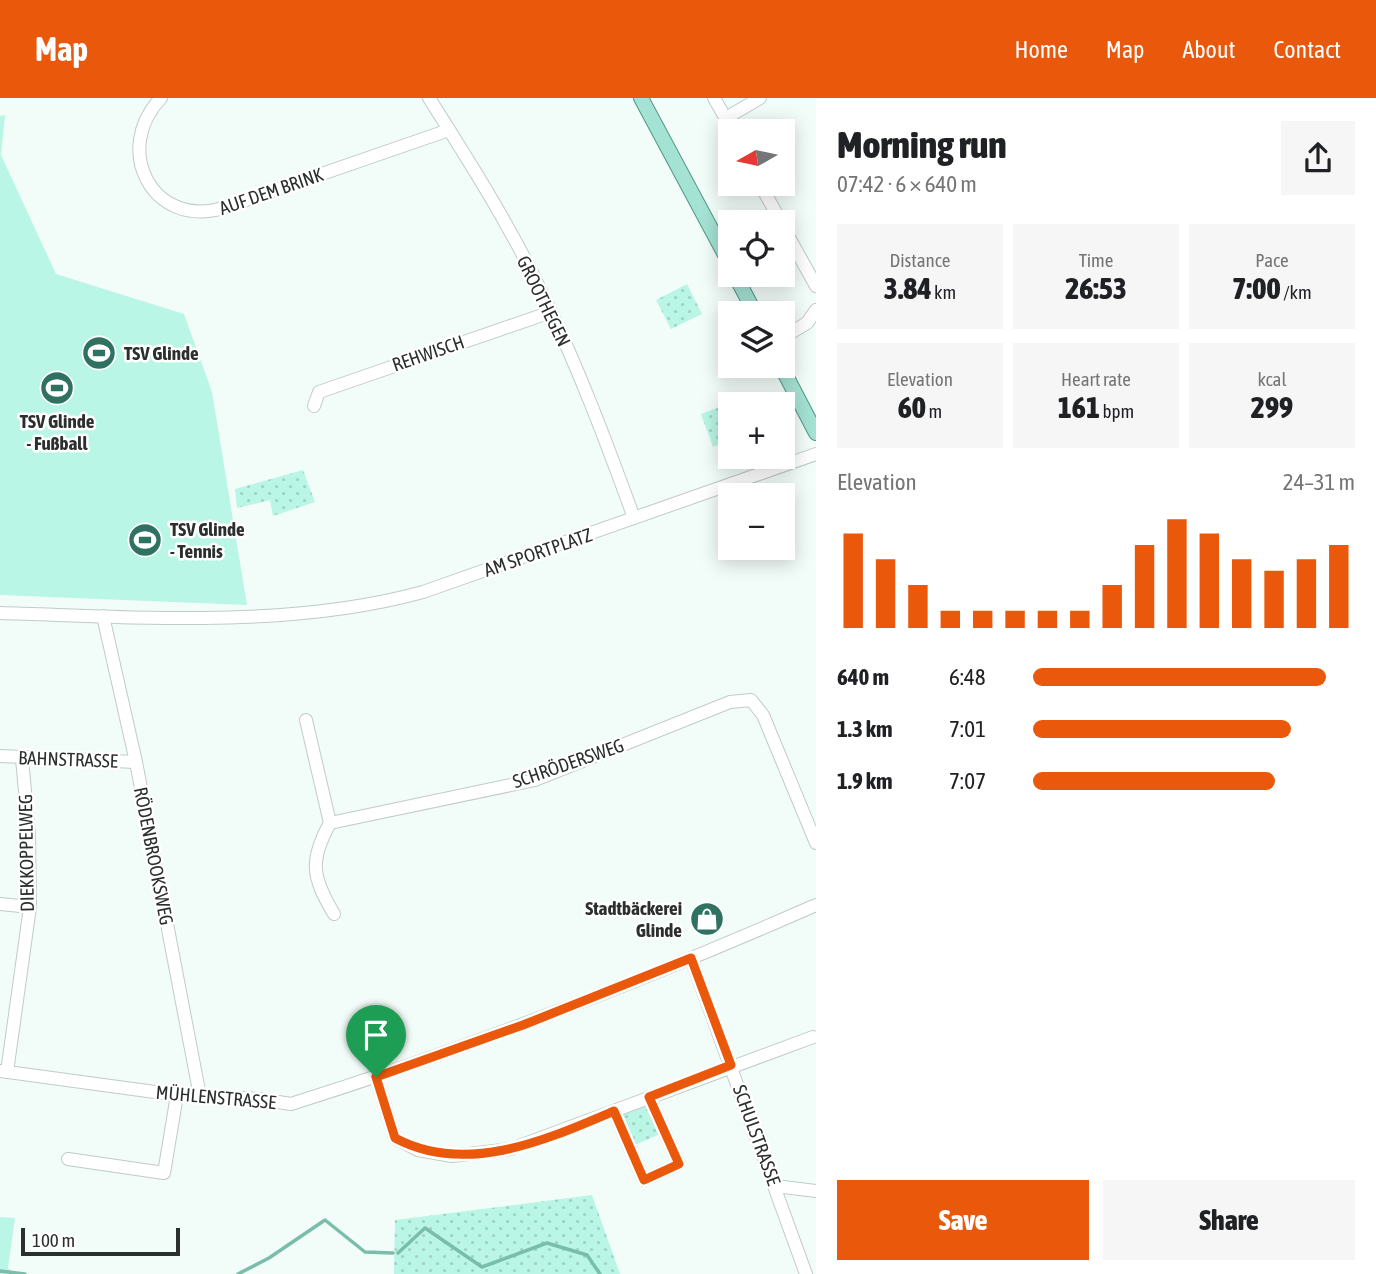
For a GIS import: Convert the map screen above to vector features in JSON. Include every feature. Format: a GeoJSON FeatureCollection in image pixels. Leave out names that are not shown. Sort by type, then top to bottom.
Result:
{"type":"FeatureCollection","features":[{"type":"Feature","properties":{"kind":"main road"},"geometry":{"type":"LineString","coordinates":[[641,98],[718,242]]}},
{"type":"Feature","properties":{"kind":"main road"},"geometry":{"type":"LineString","coordinates":[[787,378],[816,433]]}},
{"type":"Feature","properties":{"kind":"street","name":"AUF DEM BRINK"},"geometry":{"type":"LineString","coordinates":[[161,98],[141,127],[138,144],[141,167],[159,195],[173,205],[194,211],[223,208],[449,130]]}},
{"type":"Feature","properties":{"kind":"street","name":"GROOTHEGEN"},"geometry":{"type":"LineString","coordinates":[[429,98],[498,210],[551,312],[592,406],[634,518]]}},
{"type":"Feature","properties":{"kind":"street"},"geometry":{"type":"LineString","coordinates":[[714,98],[726,118],[760,98]]}},
{"type":"Feature","properties":{"kind":"street"},"geometry":{"type":"LineString","coordinates":[[795,247],[816,286]]}},
{"type":"Feature","properties":{"kind":"street"},"geometry":{"type":"LineString","coordinates":[[795,330],[807,323],[816,310]]}},
{"type":"Feature","properties":{"kind":"street","name":"REHWISCH"},"geometry":{"type":"LineString","coordinates":[[314,407],[319,392],[551,312]]}},
{"type":"Feature","properties":{"kind":"street","name":"AM SPORTPLATZ"},"geometry":{"type":"LineString","coordinates":[[0,613],[252,616],[352,608],[394,600],[816,454]]}},
{"type":"Feature","properties":{"kind":"street","name":"RÖDENBROOKSWEG"},"geometry":{"type":"LineString","coordinates":[[103,616],[136,762],[200,1096]]}},
{"type":"Feature","properties":{"kind":"street","name":"SCHRÖDERSWEG"},"geometry":{"type":"LineString","coordinates":[[330,823],[534,780],[741,699],[758,705],[816,843]]}},
{"type":"Feature","properties":{"kind":"street"},"geometry":{"type":"LineString","coordinates":[[306,720],[330,823],[315,850],[317,873],[324,897],[334,914]]}},
{"type":"Feature","properties":{"kind":"street","name":"BAHNSTRASSE"},"geometry":{"type":"LineString","coordinates":[[0,755],[22,759],[136,762]]}},
{"type":"Feature","properties":{"kind":"street","name":"DIEKKOPPELWEG"},"geometry":{"type":"LineString","coordinates":[[4,1071],[30,907],[29,834],[22,759]]}},
{"type":"Feature","properties":{"kind":"street"},"geometry":{"type":"LineString","coordinates":[[0,904],[30,907]]}},
{"type":"Feature","properties":{"kind":"street","name":"MÜHLENSTRASSE"},"geometry":{"type":"LineString","coordinates":[[4,1071],[177,1095],[291,1104],[523,1025],[816,905]]}},
{"type":"Feature","properties":{"kind":"street","name":"SCHULSTRASSE"},"geometry":{"type":"LineString","coordinates":[[691,958],[806,1274]]}},
{"type":"Feature","properties":{"kind":"street"},"geometry":{"type":"LineString","coordinates":[[376,1077],[395,1138],[418,1150],[452,1156],[511,1149],[731,1065],[813,1037]]}},
{"type":"Feature","properties":{"kind":"street"},"geometry":{"type":"LineString","coordinates":[[68,1159],[164,1174],[177,1095]]}},
{"type":"Feature","properties":{"kind":"street"},"geometry":{"type":"LineString","coordinates":[[614,1111],[644,1180],[679,1164],[649,1097]]}},
{"type":"Feature","properties":{"kind":"street"},"geometry":{"type":"LineString","coordinates":[[776,1186],[816,1191]]}},
{"type":"Feature","properties":{"kind":"green space","name":"TSV Glinde"},"geometry":{"type":"Polygon","coordinates":[[[5,115],[1,155],[56,274],[184,314],[212,392],[247,605],[0,595],[0,116],[5,115]]]}},
{"type":"Feature","properties":{"kind":"green space"},"geometry":{"type":"Polygon","coordinates":[[[687,284],[702,314],[671,329],[656,300],[687,284]]]}},
{"type":"Feature","properties":{"kind":"green space"},"geometry":{"type":"Polygon","coordinates":[[[718,408],[718,445],[713,447],[701,414],[718,408]]]}},
{"type":"Feature","properties":{"kind":"green space"},"geometry":{"type":"Polygon","coordinates":[[[303,470],[315,502],[273,516],[270,500],[237,508],[235,489],[303,470]]]}},
{"type":"Feature","properties":{"kind":"green space"},"geometry":{"type":"Polygon","coordinates":[[[649,1097],[665,1132],[630,1147],[614,1111],[649,1097]]]}},
{"type":"Feature","properties":{"kind":"green space"},"geometry":{"type":"Polygon","coordinates":[[[592,1195],[620,1274],[394,1274],[395,1220],[592,1195]]]}},
{"type":"Feature","properties":{"kind":"green space"},"geometry":{"type":"Polygon","coordinates":[[[0,1217],[15,1218],[8,1268],[15,1274],[0,1274],[0,1217]]]}},
{"type":"Feature","properties":{"kind":"waterway"},"geometry":{"type":"LineString","coordinates":[[238,1274],[269,1258],[325,1220],[365,1252],[393,1253]]}},
{"type":"Feature","properties":{"kind":"waterway"},"geometry":{"type":"LineString","coordinates":[[398,1253],[425,1228],[482,1267],[547,1243],[587,1255],[600,1274]]}},
{"type":"Feature","properties":{"kind":"waterway"},"geometry":{"type":"LineString","coordinates":[[0,1271],[25,1274]]}},
{"type":"Feature","properties":{"kind":"place","name":"TSV Glinde"},"geometry":{"type":"Point","coordinates":[99,353]}},
{"type":"Feature","properties":{"kind":"place","name":"TSV Glinde - Fußball"},"geometry":{"type":"Point","coordinates":[57,388]}},
{"type":"Feature","properties":{"kind":"place","name":"TSV Glinde - Tennis"},"geometry":{"type":"Point","coordinates":[145,540]}},
{"type":"Feature","properties":{"kind":"place","name":"Stadtbäckerei Glinde"},"geometry":{"type":"Point","coordinates":[707,919]}},
{"type":"Feature","properties":{"kind":"route"},"geometry":{"type":"LineString","coordinates":[[691,958],[731,1065],[649,1097],[679,1164],[644,1180],[614,1111],[511,1149],[452,1156],[418,1150],[395,1138],[376,1077],[523,1025],[691,958]]}}]}
